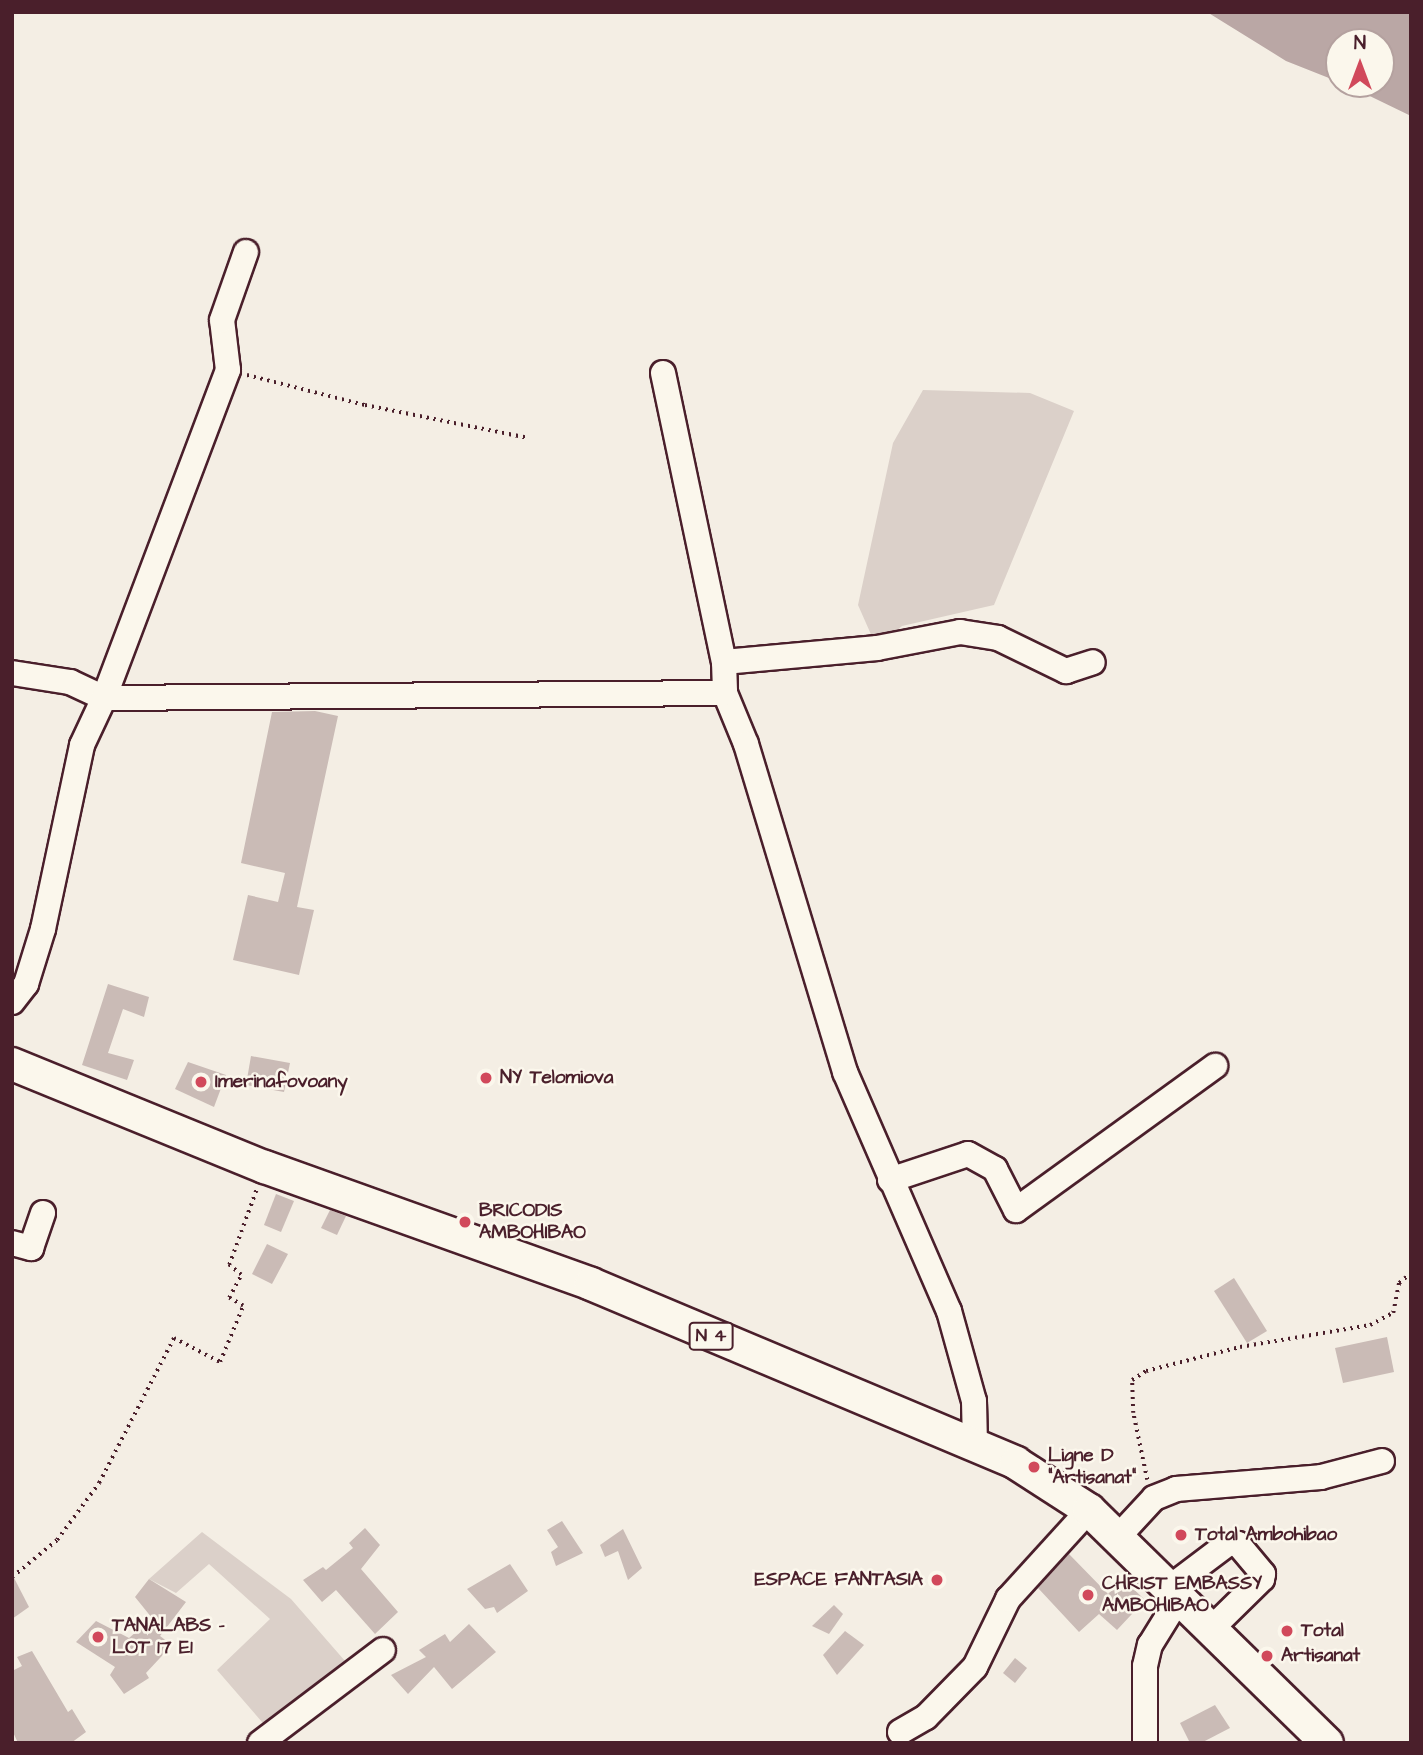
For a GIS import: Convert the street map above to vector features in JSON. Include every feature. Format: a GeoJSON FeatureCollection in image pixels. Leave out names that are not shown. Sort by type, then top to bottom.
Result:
{"type":"FeatureCollection","features":[{"type":"Feature","properties":{"kind":"main road","name":"N 4"},"geometry":{"type":"LineString","coordinates":[[12,1064],[265,1167],[591,1284],[975,1446],[1045,1479],[1089,1510],[1210,1630],[1256,1669],[1327,1743]]}},
{"type":"Feature","properties":{"kind":"street"},"geometry":{"type":"LineString","coordinates":[[12,1002],[26,984],[33,962],[82,745],[104,698],[228,370],[222,320],[246,252]]}},
{"type":"Feature","properties":{"kind":"street"},"geometry":{"type":"LineString","coordinates":[[663,373],[724,662],[725,693],[746,744],[845,1072],[949,1311],[974,1401],[975,1446]]}},
{"type":"Feature","properties":{"kind":"street"},"geometry":{"type":"LineString","coordinates":[[724,662],[877,648],[960,632],[998,638],[1066,671],[1093,662]]}},
{"type":"Feature","properties":{"kind":"street"},"geometry":{"type":"LineString","coordinates":[[12,673],[70,682],[104,698],[725,693]]}},
{"type":"Feature","properties":{"kind":"street"},"geometry":{"type":"LineString","coordinates":[[890,1180],[968,1154],[995,1169],[1016,1210],[1215,1066]]}},
{"type":"Feature","properties":{"kind":"street"},"geometry":{"type":"LineString","coordinates":[[12,1243],[31,1248],[43,1213]]}},
{"type":"Feature","properties":{"kind":"street"},"geometry":{"type":"LineString","coordinates":[[1117,1538],[1154,1498],[1176,1489],[1321,1477],[1382,1461]]}},
{"type":"Feature","properties":{"kind":"street"},"geometry":{"type":"LineString","coordinates":[[900,1732],[926,1717],[975,1667],[1008,1599],[1089,1510]]}},
{"type":"Feature","properties":{"kind":"street"},"geometry":{"type":"LineString","coordinates":[[1145,1743],[1145,1666],[1150,1645],[1174,1593],[1229,1543],[1238,1544],[1263,1574],[1262,1579],[1210,1630]]}},
{"type":"Feature","properties":{"kind":"street"},"geometry":{"type":"LineString","coordinates":[[260,1743],[383,1650]]}},
{"type":"Feature","properties":{"kind":"path"},"geometry":{"type":"LineString","coordinates":[[228,370],[365,405],[457,420],[528,438]]}},
{"type":"Feature","properties":{"kind":"path"},"geometry":{"type":"LineString","coordinates":[[12,1577],[57,1540],[99,1483],[174,1338],[220,1362],[243,1306],[229,1298],[241,1275],[229,1265],[265,1167]]}},
{"type":"Feature","properties":{"kind":"path"},"geometry":{"type":"LineString","coordinates":[[1154,1498],[1133,1413],[1132,1380],[1146,1371],[1240,1347],[1370,1325],[1393,1312],[1399,1283],[1411,1273]]}},
{"type":"Feature","properties":{"kind":"shaded area"},"geometry":{"type":"Polygon","coordinates":[[[1207,12],[1411,12],[1411,116],[1374,98],[1395,98],[1395,28],[1325,28],[1325,76],[1286,61],[1207,12]]]}},
{"type":"Feature","properties":{"kind":"shaded area"},"geometry":{"type":"Polygon","coordinates":[[[923,390],[1030,393],[1074,411],[994,605],[902,626],[877,648],[858,605],[893,443],[923,390]]]}},
{"type":"Feature","properties":{"kind":"shaded area"},"geometry":{"type":"Polygon","coordinates":[[[202,1532],[291,1599],[345,1661],[268,1729],[217,1670],[270,1619],[209,1564],[176,1593],[149,1579],[202,1532]]]}},
{"type":"Feature","properties":{"kind":"building"},"geometry":{"type":"Polygon","coordinates":[[[315,711],[338,716],[297,907],[314,910],[299,975],[233,960],[248,895],[278,902],[285,873],[241,863],[272,712],[315,711]]]}},
{"type":"Feature","properties":{"kind":"building"},"geometry":{"type":"Polygon","coordinates":[[[108,984],[149,997],[144,1017],[123,1009],[108,1053],[134,1060],[127,1080],[82,1065],[108,984]]]}},
{"type":"Feature","properties":{"kind":"building"},"geometry":{"type":"Polygon","coordinates":[[[251,1056],[290,1063],[284,1092],[246,1085],[251,1056]]]}},
{"type":"Feature","properties":{"kind":"building","name":"Imerinafovoany"},"geometry":{"type":"Polygon","coordinates":[[[188,1062],[226,1075],[214,1107],[175,1089],[188,1062]]]}},
{"type":"Feature","properties":{"kind":"building"},"geometry":{"type":"Polygon","coordinates":[[[276,1194],[294,1201],[281,1232],[264,1225],[276,1194]]]}},
{"type":"Feature","properties":{"kind":"building"},"geometry":{"type":"Polygon","coordinates":[[[330,1210],[346,1216],[337,1235],[321,1228],[330,1210]]]}},
{"type":"Feature","properties":{"kind":"building"},"geometry":{"type":"Polygon","coordinates":[[[267,1244],[288,1254],[272,1284],[252,1274],[267,1244]]]}},
{"type":"Feature","properties":{"kind":"building"},"geometry":{"type":"Polygon","coordinates":[[[1234,1278],[1267,1331],[1247,1343],[1214,1291],[1234,1278]]]}},
{"type":"Feature","properties":{"kind":"building"},"geometry":{"type":"Polygon","coordinates":[[[1387,1337],[1394,1372],[1343,1383],[1335,1348],[1387,1337]]]}},
{"type":"Feature","properties":{"kind":"building"},"geometry":{"type":"Polygon","coordinates":[[[562,1521],[583,1553],[556,1566],[551,1552],[558,1547],[547,1530],[562,1521]]]}},
{"type":"Feature","properties":{"kind":"building"},"geometry":{"type":"Polygon","coordinates":[[[365,1528],[380,1545],[361,1569],[398,1612],[375,1634],[336,1590],[322,1602],[303,1580],[323,1567],[326,1570],[353,1548],[349,1543],[365,1528]]]}},
{"type":"Feature","properties":{"kind":"building"},"geometry":{"type":"Polygon","coordinates":[[[623,1529],[642,1568],[628,1580],[618,1551],[605,1557],[600,1545],[623,1529]]]}},
{"type":"Feature","properties":{"kind":"building"},"geometry":{"type":"Polygon","coordinates":[[[1069,1554],[1108,1594],[1123,1579],[1145,1600],[1117,1630],[1099,1614],[1079,1632],[1038,1588],[1069,1554]]]}},
{"type":"Feature","properties":{"kind":"building"},"geometry":{"type":"Polygon","coordinates":[[[510,1564],[528,1591],[497,1613],[494,1607],[485,1609],[467,1589],[510,1564]]]}},
{"type":"Feature","properties":{"kind":"building"},"geometry":{"type":"Polygon","coordinates":[[[12,1574],[29,1607],[12,1619],[12,1574]]]}},
{"type":"Feature","properties":{"kind":"building"},"geometry":{"type":"Polygon","coordinates":[[[149,1579],[186,1602],[160,1636],[172,1645],[146,1673],[149,1678],[124,1694],[110,1675],[115,1667],[76,1642],[96,1621],[129,1638],[152,1618],[135,1597],[149,1579]]]}},
{"type":"Feature","properties":{"kind":"building"},"geometry":{"type":"Polygon","coordinates":[[[834,1605],[843,1614],[829,1634],[812,1626],[834,1605]]]}},
{"type":"Feature","properties":{"kind":"building"},"geometry":{"type":"Polygon","coordinates":[[[469,1624],[496,1652],[452,1689],[434,1667],[408,1694],[391,1675],[426,1657],[419,1650],[445,1634],[450,1642],[469,1624]]]}},
{"type":"Feature","properties":{"kind":"building"},"geometry":{"type":"Polygon","coordinates":[[[845,1631],[864,1645],[837,1675],[823,1655],[845,1631]]]}},
{"type":"Feature","properties":{"kind":"building"},"geometry":{"type":"Polygon","coordinates":[[[32,1651],[68,1712],[72,1709],[86,1732],[71,1743],[18,1743],[12,1730],[12,1671],[22,1666],[17,1657],[32,1651]]]}},
{"type":"Feature","properties":{"kind":"building"},"geometry":{"type":"Polygon","coordinates":[[[1015,1658],[1027,1668],[1015,1683],[1003,1673],[1015,1658]]]}},
{"type":"Feature","properties":{"kind":"building"},"geometry":{"type":"Polygon","coordinates":[[[1215,1705],[1230,1728],[1201,1743],[1190,1743],[1180,1723],[1215,1705]]]}},
{"type":"Feature","properties":{"kind":"place","name":"NY Telomiova"},"geometry":{"type":"Point","coordinates":[486,1078]}},
{"type":"Feature","properties":{"kind":"place","name":"Imerinafovoany"},"geometry":{"type":"Point","coordinates":[201,1082]}},
{"type":"Feature","properties":{"kind":"place","name":"BRICODIS AMBOHIBAO"},"geometry":{"type":"Point","coordinates":[465,1222]}},
{"type":"Feature","properties":{"kind":"place","name":"Ligne D \"Artisanat\""},"geometry":{"type":"Point","coordinates":[1034,1467]}},
{"type":"Feature","properties":{"kind":"place","name":"Total Ambohibao"},"geometry":{"type":"Point","coordinates":[1181,1535]}},
{"type":"Feature","properties":{"kind":"place","name":"ESPACE FANTASIA"},"geometry":{"type":"Point","coordinates":[937,1580]}},
{"type":"Feature","properties":{"kind":"place","name":"CHRIST EMBASSY AMBOHIBAO"},"geometry":{"type":"Point","coordinates":[1088,1595]}},
{"type":"Feature","properties":{"kind":"place","name":"Total"},"geometry":{"type":"Point","coordinates":[1287,1631]}},
{"type":"Feature","properties":{"kind":"place","name":"TANALABS - LOT 17 E1"},"geometry":{"type":"Point","coordinates":[98,1637]}},
{"type":"Feature","properties":{"kind":"place","name":"Artisanat"},"geometry":{"type":"Point","coordinates":[1267,1656]}}]}
